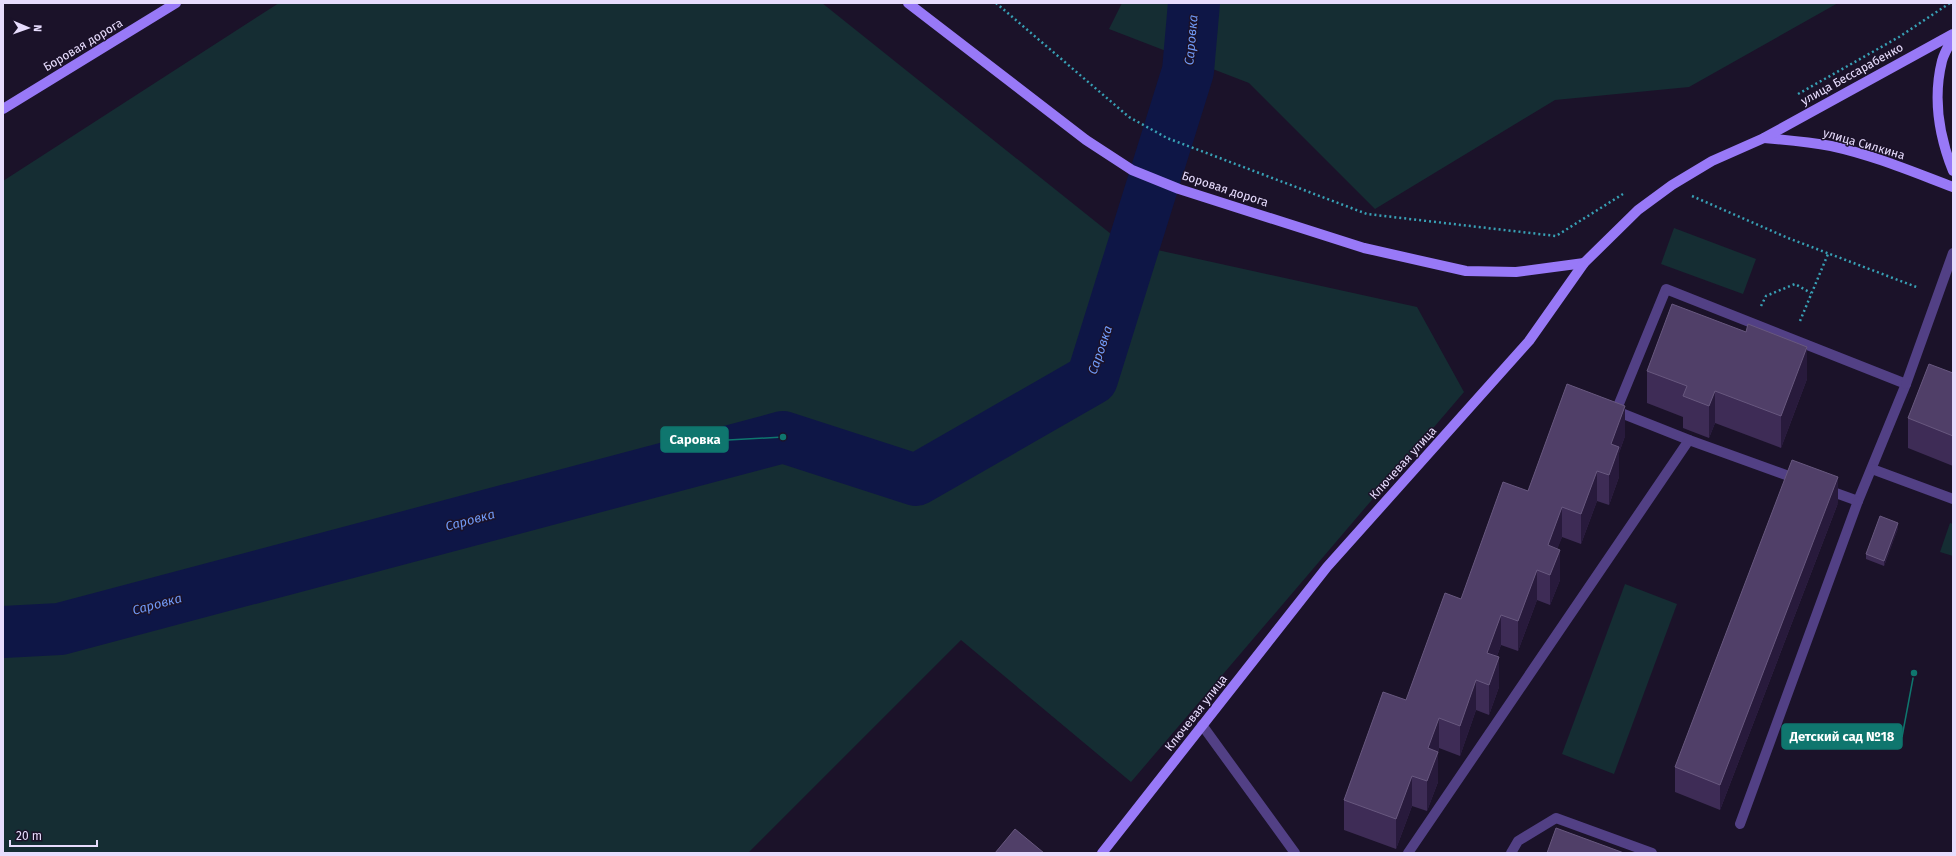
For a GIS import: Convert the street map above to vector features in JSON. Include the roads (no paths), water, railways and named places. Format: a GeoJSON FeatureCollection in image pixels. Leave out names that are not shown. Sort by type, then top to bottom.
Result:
{"type":"FeatureCollection","features":[{"type":"Feature","properties":{"kind":"street","name":"Боровая дорога"},"geometry":{"type":"LineString","coordinates":[[3,109],[176,3]]}},
{"type":"Feature","properties":{"kind":"street","name":"Боровая дорога"},"geometry":{"type":"LineString","coordinates":[[908,3],[1086,140],[1132,170],[1179,189],[1364,248],[1466,271],[1516,272],[1584,263]]}},
{"type":"Feature","properties":{"kind":"street","name":"улица Бессарабенко"},"geometry":{"type":"LineString","coordinates":[[1764,138],[1953,34]]}},
{"type":"Feature","properties":{"kind":"street"},"geometry":{"type":"LineString","coordinates":[[1953,38],[1942,59],[1937,90],[1939,122],[1947,156],[1953,171]]}},
{"type":"Feature","properties":{"kind":"street","name":"улица Силкина"},"geometry":{"type":"LineString","coordinates":[[1764,138],[1803,141],[1832,147],[1895,165],[1953,187]]}},
{"type":"Feature","properties":{"kind":"street","name":"Ключевая улица"},"geometry":{"type":"LineString","coordinates":[[1102,853],[1327,568],[1529,341],[1584,263],[1638,210],[1672,185],[1712,161],[1764,138]]}},
{"type":"Feature","properties":{"kind":"lane"},"geometry":{"type":"LineString","coordinates":[[1740,824],[1858,501],[1906,384],[1953,253]]}},
{"type":"Feature","properties":{"kind":"lane"},"geometry":{"type":"LineString","coordinates":[[1858,501],[1689,440],[1616,411],[1666,289],[1906,384]]}},
{"type":"Feature","properties":{"kind":"lane"},"geometry":{"type":"LineString","coordinates":[[1408,853],[1689,440]]}},
{"type":"Feature","properties":{"kind":"lane"},"geometry":{"type":"LineString","coordinates":[[1872,469],[1953,499]]}},
{"type":"Feature","properties":{"kind":"lane"},"geometry":{"type":"LineString","coordinates":[[1202,725],[1295,853]]}},
{"type":"Feature","properties":{"kind":"lane"},"geometry":{"type":"LineString","coordinates":[[1511,853],[1518,841],[1556,818],[1652,853]]}},
{"type":"Feature","properties":{"kind":"waterway","name":"Саровка"},"geometry":{"type":"LineString","coordinates":[[3,632],[60,629],[783,437],[916,480],[1092,379],[1188,71],[1194,3]]}},
{"type":"Feature","properties":{"kind":"place","name":"Саровка"},"geometry":{"type":"Point","coordinates":[783,437]}},
{"type":"Feature","properties":{"kind":"place","name":"Детский сад №18"},"geometry":{"type":"Point","coordinates":[1914,673]}}]}
